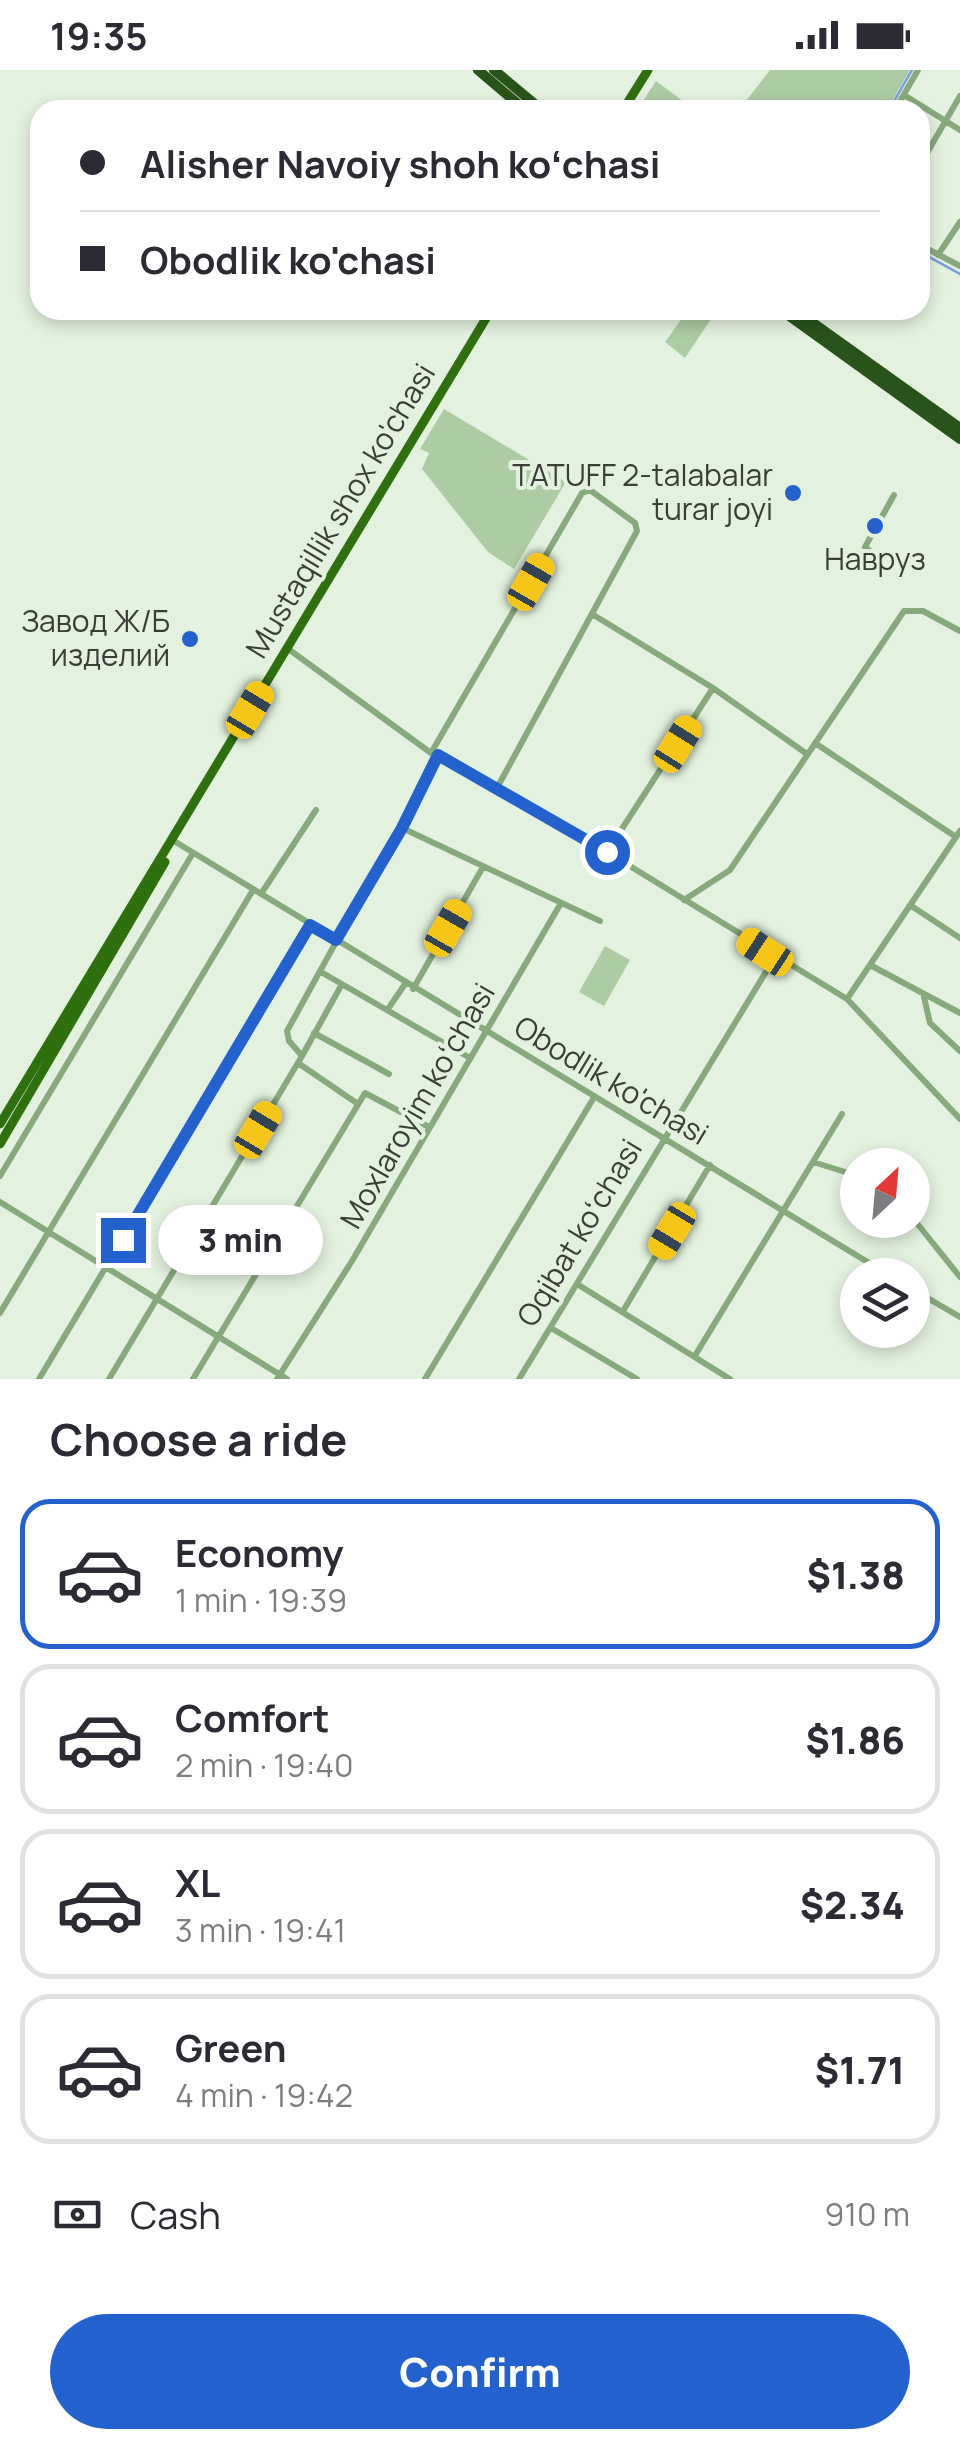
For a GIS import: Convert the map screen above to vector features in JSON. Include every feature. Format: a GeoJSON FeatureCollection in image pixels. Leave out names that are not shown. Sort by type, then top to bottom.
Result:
{"type":"FeatureCollection","features":[{"type":"Feature","properties":{"kind":"highway"},"geometry":{"type":"LineString","coordinates":[[478,70],[513,100]]}},
{"type":"Feature","properties":{"kind":"highway"},"geometry":{"type":"LineString","coordinates":[[494,70],[530,100]]}},
{"type":"Feature","properties":{"kind":"highway"},"geometry":{"type":"LineString","coordinates":[[795,320],[960,440]]}},
{"type":"Feature","properties":{"kind":"highway"},"geometry":{"type":"LineString","coordinates":[[810,320],[960,428]]}},
{"type":"Feature","properties":{"kind":"main road"},"geometry":{"type":"LineString","coordinates":[[628,100],[648,70]]}},
{"type":"Feature","properties":{"kind":"main road","name":"Mustaqillik shox ko'chasi"},"geometry":{"type":"LineString","coordinates":[[0,1124],[174,841],[484,320]]}},
{"type":"Feature","properties":{"kind":"main road","name":"Mustaqillik shox ko'chasi"},"geometry":{"type":"LineString","coordinates":[[0,1144],[138,913],[174,841]]}},
{"type":"Feature","properties":{"kind":"street"},"geometry":{"type":"LineString","coordinates":[[901,100],[918,70]]}},
{"type":"Feature","properties":{"kind":"street"},"geometry":{"type":"LineString","coordinates":[[904,95],[912,100]]}},
{"type":"Feature","properties":{"kind":"street"},"geometry":{"type":"LineString","coordinates":[[930,148],[960,96]]}},
{"type":"Feature","properties":{"kind":"street"},"geometry":{"type":"LineString","coordinates":[[930,111],[960,130]]}},
{"type":"Feature","properties":{"kind":"street"},"geometry":{"type":"LineString","coordinates":[[938,255],[960,222]]}},
{"type":"Feature","properties":{"kind":"street"},"geometry":{"type":"LineString","coordinates":[[930,251],[960,266]]}},
{"type":"Feature","properties":{"kind":"street"},"geometry":{"type":"LineString","coordinates":[[358,1104],[300,1060],[286,1036],[336,940],[402,828],[435,754],[582,493],[590,490],[637,526],[497,788]]}},
{"type":"Feature","properties":{"kind":"street"},"geometry":{"type":"LineString","coordinates":[[874,555],[864,547],[867,535],[894,495]]}},
{"type":"Feature","properties":{"kind":"street"},"geometry":{"type":"LineString","coordinates":[[684,900],[730,870],[904,611],[923,612],[960,631]]}},
{"type":"Feature","properties":{"kind":"street"},"geometry":{"type":"LineString","coordinates":[[592,614],[713,688],[807,754]]}},
{"type":"Feature","properties":{"kind":"street"},"geometry":{"type":"LineString","coordinates":[[287,648],[435,754],[607,852],[847,999],[960,1119]]}},
{"type":"Feature","properties":{"kind":"street"},"geometry":{"type":"LineString","coordinates":[[607,852],[713,688]]}},
{"type":"Feature","properties":{"kind":"street"},"geometry":{"type":"LineString","coordinates":[[815,743],[958,834],[847,999]]}},
{"type":"Feature","properties":{"kind":"street"},"geometry":{"type":"LineString","coordinates":[[0,1313],[257,892],[316,810]]}},
{"type":"Feature","properties":{"kind":"street"},"geometry":{"type":"LineString","coordinates":[[402,828],[600,921]]}},
{"type":"Feature","properties":{"kind":"street","name":"Obodlik ko'chasi"},"geometry":{"type":"LineString","coordinates":[[174,841],[661,1140],[710,1164],[862,1258]]}},
{"type":"Feature","properties":{"kind":"street"},"geometry":{"type":"LineString","coordinates":[[0,1176],[194,853]]}},
{"type":"Feature","properties":{"kind":"street"},"geometry":{"type":"LineString","coordinates":[[388,1009],[409,986],[484,867]]}},
{"type":"Feature","properties":{"kind":"street","name":"Moxlaroyim koʻchasi"},"geometry":{"type":"LineString","coordinates":[[281,1378],[561,903]]}},
{"type":"Feature","properties":{"kind":"street"},"geometry":{"type":"LineString","coordinates":[[910,905],[960,938]]}},
{"type":"Feature","properties":{"kind":"street"},"geometry":{"type":"LineString","coordinates":[[39,1379],[310,925]]}},
{"type":"Feature","properties":{"kind":"street","name":"Oqibat koʻchasi"},"geometry":{"type":"LineString","coordinates":[[519,1379],[774,957]]}},
{"type":"Feature","properties":{"kind":"street"},"geometry":{"type":"LineString","coordinates":[[870,965],[960,1013]]}},
{"type":"Feature","properties":{"kind":"street"},"geometry":{"type":"LineString","coordinates":[[321,972],[470,1058]]}},
{"type":"Feature","properties":{"kind":"street"},"geometry":{"type":"LineString","coordinates":[[109,1379],[342,984]]}},
{"type":"Feature","properties":{"kind":"street"},"geometry":{"type":"LineString","coordinates":[[924,996],[930,1024],[960,1052]]}},
{"type":"Feature","properties":{"kind":"street"},"geometry":{"type":"LineString","coordinates":[[314,1034],[389,1074]]}},
{"type":"Feature","properties":{"kind":"street"},"geometry":{"type":"LineString","coordinates":[[193,1379],[358,1104],[369,1092],[429,1128]]}},
{"type":"Feature","properties":{"kind":"street","name":"Oqibat koʻchasi"},"geometry":{"type":"LineString","coordinates":[[425,1379],[593,1098]]}},
{"type":"Feature","properties":{"kind":"street"},"geometry":{"type":"LineString","coordinates":[[696,1354],[842,1114]]}},
{"type":"Feature","properties":{"kind":"street"},"geometry":{"type":"LineString","coordinates":[[813,1162],[840,1170]]}},
{"type":"Feature","properties":{"kind":"street"},"geometry":{"type":"LineString","coordinates":[[623,1312],[710,1164]]}},
{"type":"Feature","properties":{"kind":"street"},"geometry":{"type":"LineString","coordinates":[[0,1202],[108,1266],[281,1378]]}},
{"type":"Feature","properties":{"kind":"street"},"geometry":{"type":"LineString","coordinates":[[929,1238],[960,1278]]}},
{"type":"Feature","properties":{"kind":"street"},"geometry":{"type":"LineString","coordinates":[[577,1284],[696,1354],[730,1379]]}},
{"type":"Feature","properties":{"kind":"street"},"geometry":{"type":"LineString","coordinates":[[930,1298],[960,1316]]}},
{"type":"Feature","properties":{"kind":"street"},"geometry":{"type":"LineString","coordinates":[[551,1328],[636,1379]]}},
{"type":"Feature","properties":{"kind":"green space"},"geometry":{"type":"Polygon","coordinates":[[[770,70],[910,70],[893,100],[747,100],[770,70]]]}},
{"type":"Feature","properties":{"kind":"green space"},"geometry":{"type":"Polygon","coordinates":[[[656,81],[682,100],[644,100],[656,81]]]}},
{"type":"Feature","properties":{"kind":"green space"},"geometry":{"type":"Polygon","coordinates":[[[681,320],[710,320],[685,358],[665,342],[681,320]]]}},
{"type":"Feature","properties":{"kind":"green space"},"geometry":{"type":"Polygon","coordinates":[[[444,409],[566,482],[514,569],[488,552],[422,469],[429,453],[420,449],[444,409]]]}},
{"type":"Feature","properties":{"kind":"green space"},"geometry":{"type":"Polygon","coordinates":[[[605,946],[630,960],[604,1006],[579,992],[605,946]]]}},
{"type":"Feature","properties":{"kind":"waterway"},"geometry":{"type":"LineString","coordinates":[[895,100],[912,70]]}},
{"type":"Feature","properties":{"kind":"waterway"},"geometry":{"type":"LineString","coordinates":[[930,258],[960,274]]}},
{"type":"Feature","properties":{"kind":"place","name":"TATUFF 2-talabalar turar joyi"},"geometry":{"type":"Point","coordinates":[793,493]}},
{"type":"Feature","properties":{"kind":"place","name":"Навруз"},"geometry":{"type":"Point","coordinates":[875,526]}},
{"type":"Feature","properties":{"kind":"place","name":"Завод Ж/Б изделий"},"geometry":{"type":"Point","coordinates":[190,639]}},
{"type":"Feature","properties":{"kind":"route"},"geometry":{"type":"LineString","coordinates":[[123,1240],[310,925],[336,940],[402,828],[438,755],[607,852]]}}]}
